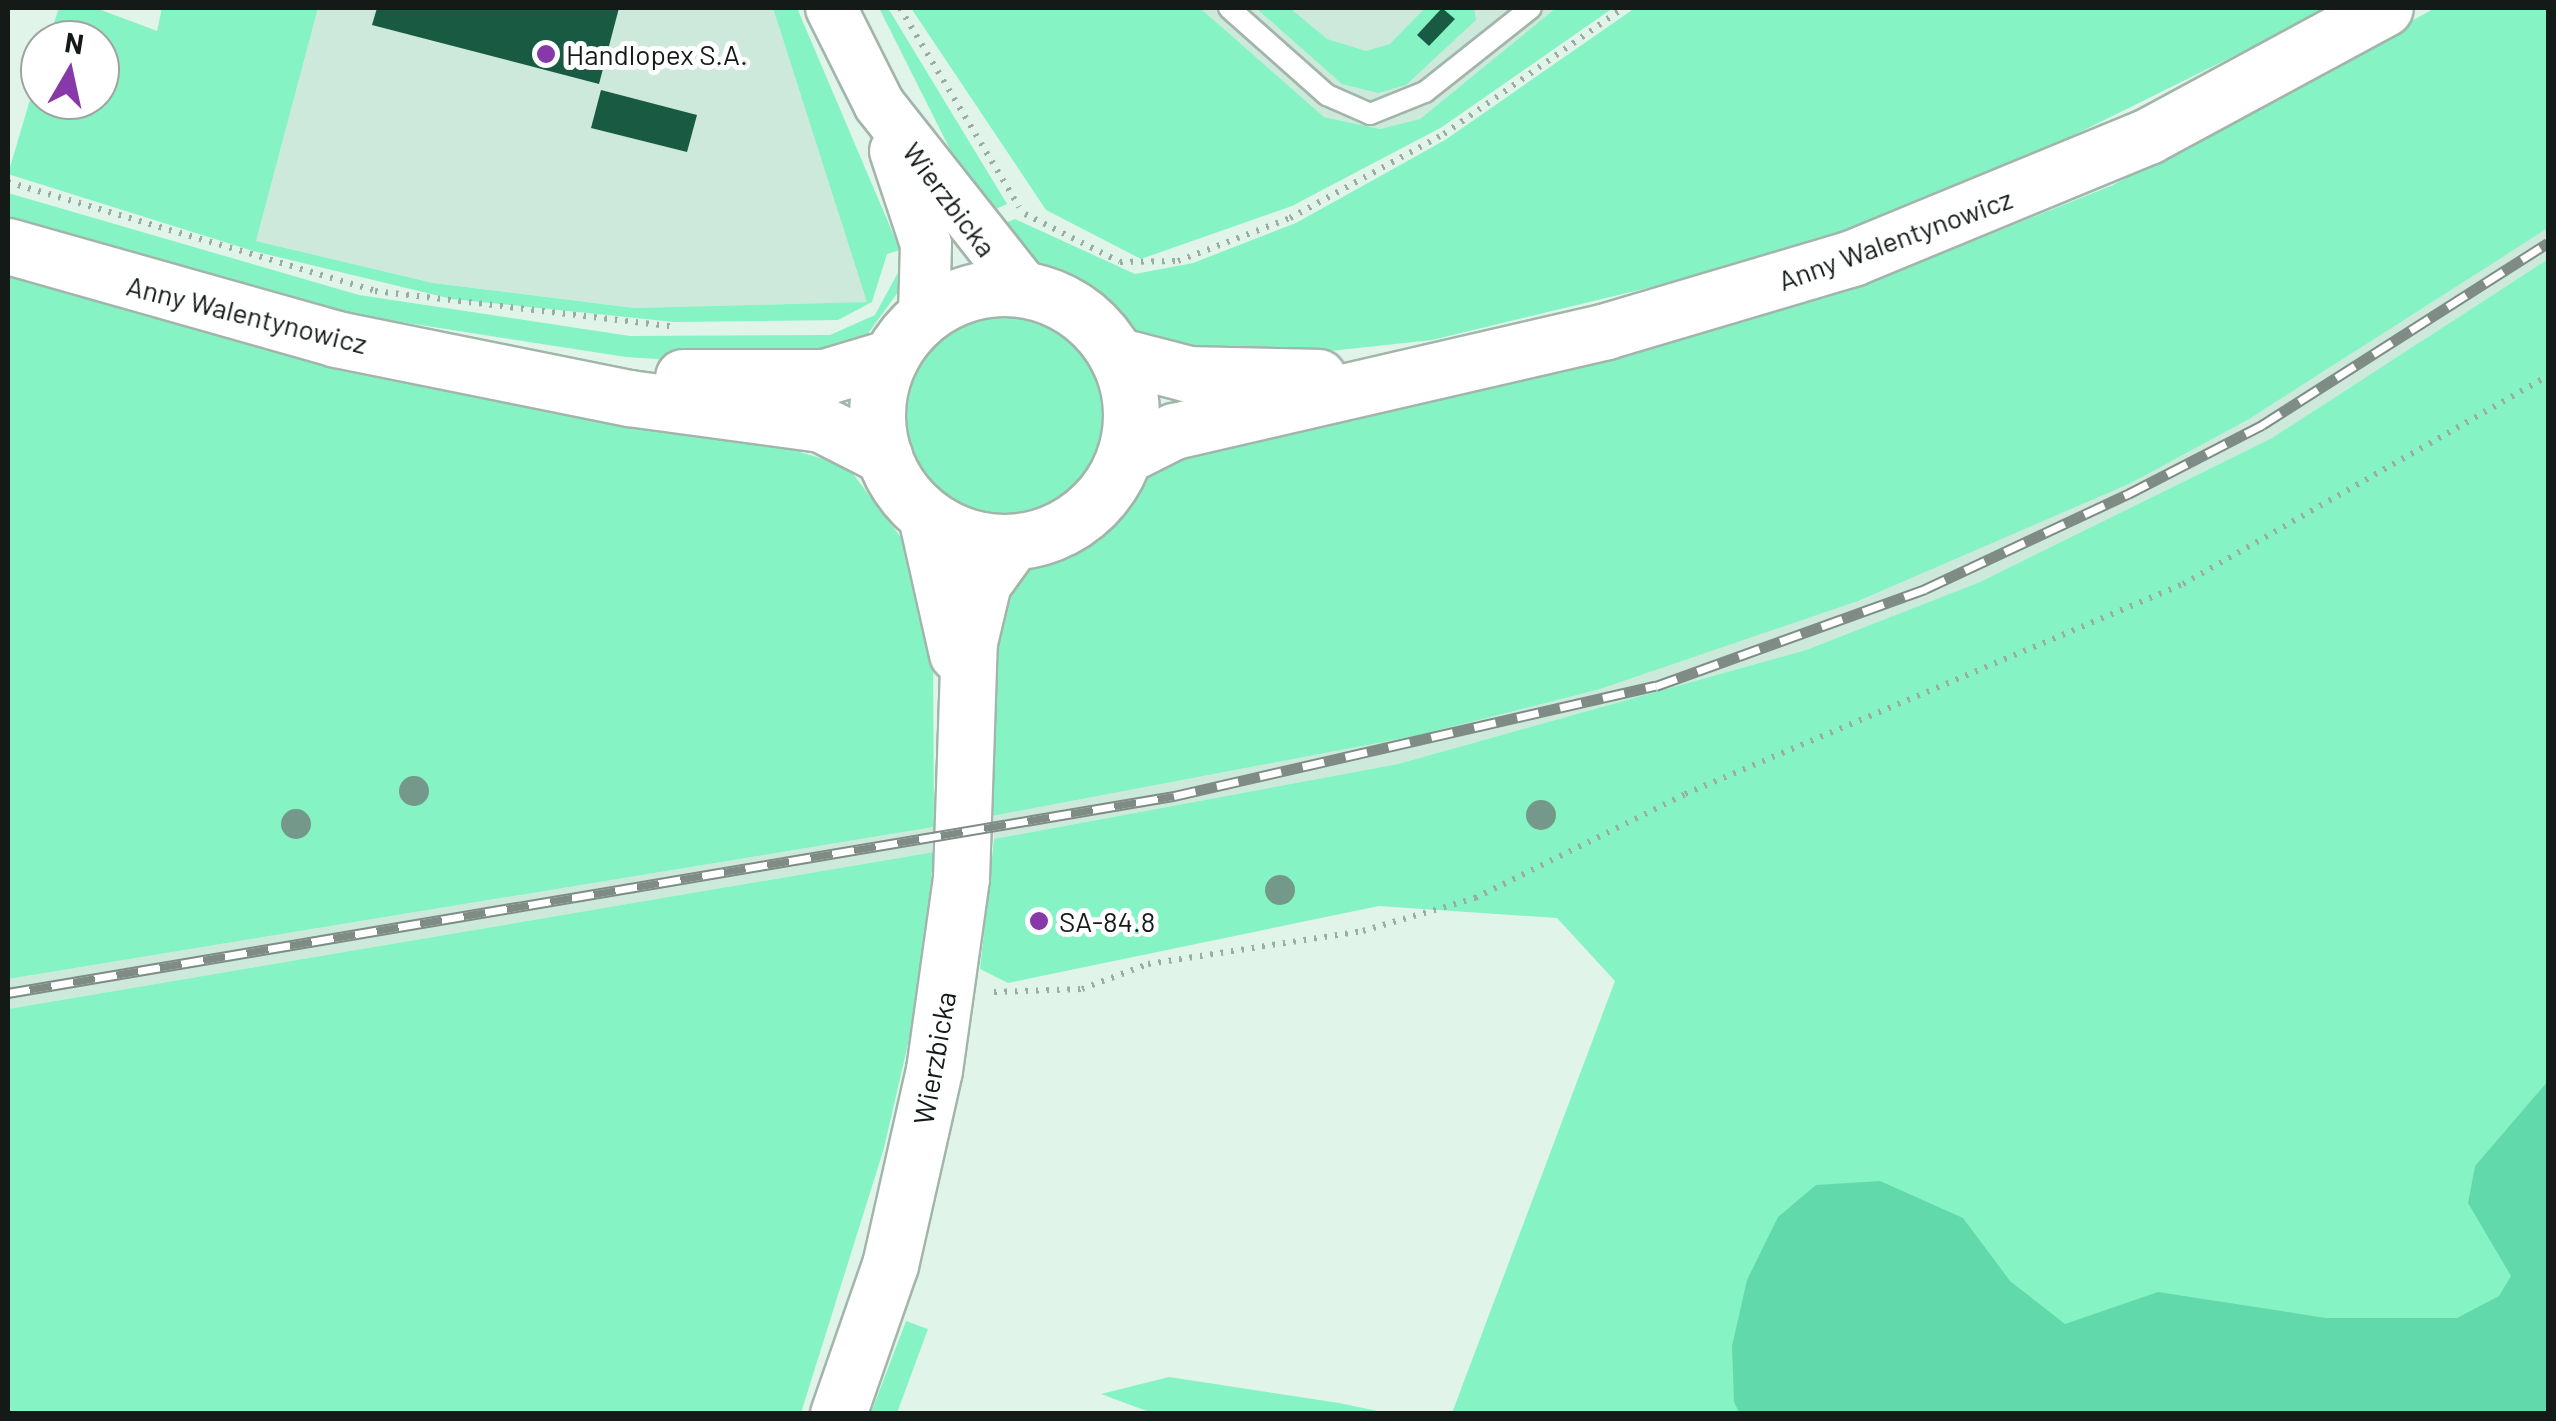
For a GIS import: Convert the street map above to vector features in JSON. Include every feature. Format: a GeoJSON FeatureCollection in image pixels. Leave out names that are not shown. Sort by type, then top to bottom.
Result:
{"type":"FeatureCollection","features":[{"type":"Feature","properties":{"kind":"main road","name":"Anny Walentynowicz"},"geometry":{"type":"LineString","coordinates":[[1126,455],[1174,431],[1371,378],[1606,330],[1893,244],[2148,136],[2385,8]]}},
{"type":"Feature","properties":{"kind":"main road","name":"Anny Walentynowicz"},"geometry":{"type":"LineString","coordinates":[[8,246],[247,319],[490,368],[821,424],[884,456]]}},
{"type":"Feature","properties":{"kind":"main road"},"geometry":{"type":"LineString","coordinates":[[1026,290],[1072,307],[1116,355],[1132,410],[1126,455],[1082,516],[1012,542],[967,537],[926,516],[884,456],[878,398],[908,337],[966,294],[1026,290]]}},
{"type":"Feature","properties":{"kind":"main road","name":"Anny Walentynowicz"},"geometry":{"type":"LineString","coordinates":[[490,368],[824,377],[908,337]]}},
{"type":"Feature","properties":{"kind":"main road","name":"Anny Walentynowicz"},"geometry":{"type":"LineString","coordinates":[[1116,355],[1189,374],[1371,378]]}},
{"type":"Feature","properties":{"kind":"main road","name":"Wierzbicka"},"geometry":{"type":"LineString","coordinates":[[926,516],[964,691]]}},
{"type":"Feature","properties":{"kind":"main road","name":"Wierzbicka"},"geometry":{"type":"LineString","coordinates":[[838,1414],[890,1265],[948,984],[964,834],[964,691],[983,583],[1012,542]]}},
{"type":"Feature","properties":{"kind":"street","name":"Wierzbicka"},"geometry":{"type":"LineString","coordinates":[[831,8],[879,104],[926,244],[908,337]]}},
{"type":"Feature","properties":{"kind":"street","name":"Wierzbicka"},"geometry":{"type":"LineString","coordinates":[[879,104],[1026,290]]}},
{"type":"Feature","properties":{"kind":"lane"},"geometry":{"type":"LineString","coordinates":[[1228,8],[1327,95],[1370,114],[1424,92],[1531,8]]}},
{"type":"Feature","properties":{"kind":"path"},"geometry":{"type":"LineString","coordinates":[[900,8],[1021,213],[1120,262],[1178,260],[1290,218],[1444,134],[1624,8]]}},
{"type":"Feature","properties":{"kind":"path"},"geometry":{"type":"LineString","coordinates":[[8,182],[375,291],[601,325],[694,327]]}},
{"type":"Feature","properties":{"kind":"path"},"geometry":{"type":"LineString","coordinates":[[948,984],[1036,995],[1082,990],[1148,964],[1363,931],[1475,898],[1685,794],[2183,584],[2548,376]]}},
{"type":"Feature","properties":{"kind":"shaded area","name":"Handlopex S.A."},"geometry":{"type":"Polygon","coordinates":[[[318,8],[773,8],[868,302],[634,308],[433,283],[256,241],[318,8]]]}},
{"type":"Feature","properties":{"kind":"shaded area"},"geometry":{"type":"Polygon","coordinates":[[[1200,8],[1556,8],[1420,119],[1380,129],[1324,117],[1200,8]]]}},
{"type":"Feature","properties":{"kind":"shaded area"},"geometry":{"type":"Polygon","coordinates":[[[2548,228],[2548,259],[2272,438],[1980,582],[1806,650],[1398,764],[994,839],[992,816],[1415,736],[1597,690],[2131,483],[2548,228]]]}},
{"type":"Feature","properties":{"kind":"shaded area"},"geometry":{"type":"Polygon","coordinates":[[[934,827],[934,852],[8,1009],[8,979],[934,827]]]}},
{"type":"Feature","properties":{"kind":"green space"},"geometry":{"type":"Polygon","coordinates":[[[59,8],[96,8],[157,31],[162,8],[318,8],[256,241],[433,283],[634,308],[867,302],[773,8],[797,8],[900,250],[887,254],[872,302],[838,320],[674,322],[452,299],[253,251],[8,174],[24,120],[120,120],[120,20],[55,20],[59,8]]]}},
{"type":"Feature","properties":{"kind":"green space"},"geometry":{"type":"Polygon","coordinates":[[[879,8],[888,8],[1007,204],[983,215],[879,8]]]}},
{"type":"Feature","properties":{"kind":"green space"},"geometry":{"type":"Polygon","coordinates":[[[911,8],[1200,8],[1324,117],[1380,129],[1420,119],[1556,8],[1613,8],[1442,127],[1292,206],[1141,259],[1046,210],[911,8]]]}},
{"type":"Feature","properties":{"kind":"green space"},"geometry":{"type":"Polygon","coordinates":[[[1256,8],[1290,8],[1327,39],[1366,51],[1390,44],[1425,8],[1474,8],[1476,20],[1406,85],[1378,93],[1342,84],[1256,8]]]}},
{"type":"Feature","properties":{"kind":"green space"},"geometry":{"type":"Polygon","coordinates":[[[1635,8],[2331,8],[1979,182],[1772,258],[1432,340],[1238,361],[1130,335],[1112,310],[1027,265],[989,229],[1015,219],[1135,274],[1193,263],[1296,223],[1445,140],[1635,8]]]}},
{"type":"Feature","properties":{"kind":"green space"},"geometry":{"type":"Polygon","coordinates":[[[2435,8],[2548,8],[2548,228],[2249,419],[2131,483],[1858,601],[1597,690],[1415,736],[992,816],[991,619],[1025,566],[1110,523],[1150,464],[1590,364],[1913,265],[2113,185],[2435,8]]]}},
{"type":"Feature","properties":{"kind":"green space"},"geometry":{"type":"Polygon","coordinates":[[[8,193],[359,295],[630,336],[830,335],[875,315],[901,267],[901,288],[861,343],[731,364],[626,357],[337,312],[8,217],[8,193]]]}},
{"type":"Feature","properties":{"kind":"green space"},"geometry":{"type":"Polygon","coordinates":[[[2548,259],[2548,1413],[1452,1413],[1615,981],[1557,918],[1379,906],[1008,983],[980,969],[994,839],[1398,764],[1806,650],[1980,582],[2272,438],[2548,259]]]}},
{"type":"Feature","properties":{"kind":"green space"},"geometry":{"type":"Polygon","coordinates":[[[8,275],[356,371],[800,437],[800,452],[847,466],[903,540],[933,654],[934,827],[8,979],[8,275]]]}},
{"type":"Feature","properties":{"kind":"green space"},"geometry":{"type":"Polygon","coordinates":[[[1006,312],[1045,320],[1078,341],[1099,374],[1107,413],[1099,452],[1078,485],[1045,506],[1006,514],[967,506],[934,485],[913,452],[905,413],[913,374],[934,341],[967,320],[1006,312]]]}},
{"type":"Feature","properties":{"kind":"green space"},"geometry":{"type":"Polygon","coordinates":[[[934,852],[919,996],[884,1148],[801,1413],[8,1414],[8,1009],[934,852]]]}},
{"type":"Feature","properties":{"kind":"green space"},"geometry":{"type":"Polygon","coordinates":[[[2548,1081],[2548,1413],[1740,1414],[1734,1402],[1732,1346],[1747,1280],[1778,1217],[1816,1185],[1880,1181],[1963,1218],[2010,1281],[2065,1324],[2158,1292],[2326,1318],[2457,1318],[2499,1296],[2511,1276],[2468,1203],[2475,1166],[2548,1081]]]}},
{"type":"Feature","properties":{"kind":"green space"},"geometry":{"type":"Polygon","coordinates":[[[906,1321],[928,1329],[897,1413],[871,1413],[906,1321]]]}},
{"type":"Feature","properties":{"kind":"green space"},"geometry":{"type":"Polygon","coordinates":[[[1169,1377],[1387,1413],[1152,1413],[1101,1394],[1169,1377]]]}},
{"type":"Feature","properties":{"kind":"building","name":"Handlopex S.A."},"geometry":{"type":"Polygon","coordinates":[[[377,8],[619,8],[599,84],[372,25],[377,8]]]}},
{"type":"Feature","properties":{"kind":"building"},"geometry":{"type":"Polygon","coordinates":[[[1442,8],[1455,19],[1429,46],[1417,35],[1442,8]]]}},
{"type":"Feature","properties":{"kind":"building"},"geometry":{"type":"Polygon","coordinates":[[[601,90],[697,115],[687,152],[591,128],[601,90]]]}},
{"type":"Feature","properties":{"kind":"building","name":"SA-84.8"},"geometry":{"type":"Polygon","coordinates":[[[1044,914],[1046,927],[1034,928],[1033,915],[1044,914]]]}},
{"type":"Feature","properties":{"kind":"railway"},"geometry":{"type":"LineString","coordinates":[[8,993],[1174,796],[1656,686],[1925,589],[2128,494],[2262,425],[2548,243]]}},
{"type":"Feature","properties":{"kind":"place","name":"Handlopex S.A."},"geometry":{"type":"Point","coordinates":[546,54]}},
{"type":"Feature","properties":{"kind":"place","name":"SA-84.8"},"geometry":{"type":"Point","coordinates":[1039,921]}}]}
